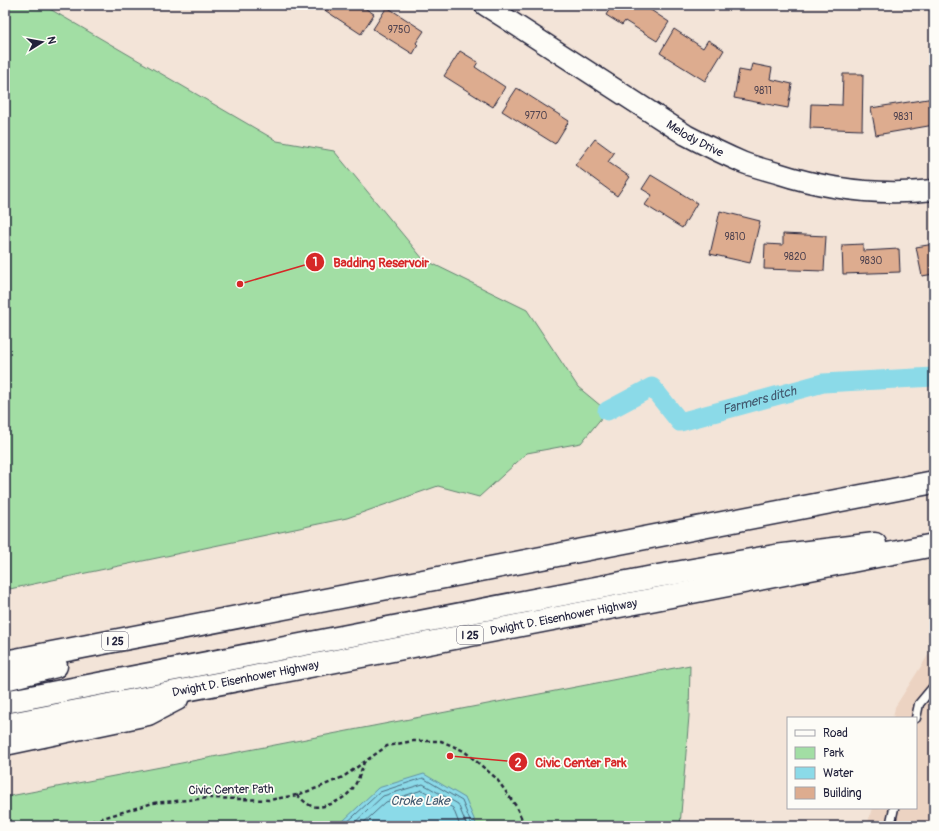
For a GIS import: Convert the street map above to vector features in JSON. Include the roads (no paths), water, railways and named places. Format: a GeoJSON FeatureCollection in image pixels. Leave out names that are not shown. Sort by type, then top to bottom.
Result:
{"type":"FeatureCollection","features":[{"type":"Feature","properties":{"kind":"highway","name":"I 25"},"geometry":{"type":"LineString","coordinates":[[5,662],[934,482]]}},
{"type":"Feature","properties":{"kind":"highway"},"geometry":{"type":"LineString","coordinates":[[5,702],[722,564],[838,548],[934,540]]}},
{"type":"Feature","properties":{"kind":"highway","name":"Dwight D. Eisenhower Highway"},"geometry":{"type":"LineString","coordinates":[[5,725],[934,545]]}},
{"type":"Feature","properties":{"kind":"highway"},"geometry":{"type":"LineString","coordinates":[[5,679],[88,658],[225,620]]}},
{"type":"Feature","properties":{"kind":"highway"},"geometry":{"type":"LineString","coordinates":[[5,744],[148,714],[198,688]]}},
{"type":"Feature","properties":{"kind":"street","name":"Melody Drive"},"geometry":{"type":"LineString","coordinates":[[486,5],[686,135],[746,164],[806,182],[832,188],[857,191],[918,192],[934,190]]}},
{"type":"Feature","properties":{"kind":"lane"},"geometry":{"type":"LineString","coordinates":[[916,717],[919,704],[934,686]]}},
{"type":"Feature","properties":{"kind":"lane"},"geometry":{"type":"LineString","coordinates":[[890,826],[894,809]]}},
{"type":"Feature","properties":{"kind":"water","name":"Croke Lake"},"geometry":{"type":"Polygon","coordinates":[[[424,774],[465,798],[477,826],[322,826],[342,822],[378,788],[424,774]]]}},
{"type":"Feature","properties":{"kind":"waterway","name":"Farmers ditch"},"geometry":{"type":"LineString","coordinates":[[607,411],[652,387],[680,422],[823,383],[934,377]]}},
{"type":"Feature","properties":{"kind":"place","name":"Badding Reservoir"},"geometry":{"type":"Point","coordinates":[240,284]}},
{"type":"Feature","properties":{"kind":"place","name":"Civic Center Park"},"geometry":{"type":"Point","coordinates":[450,756]}}]}
